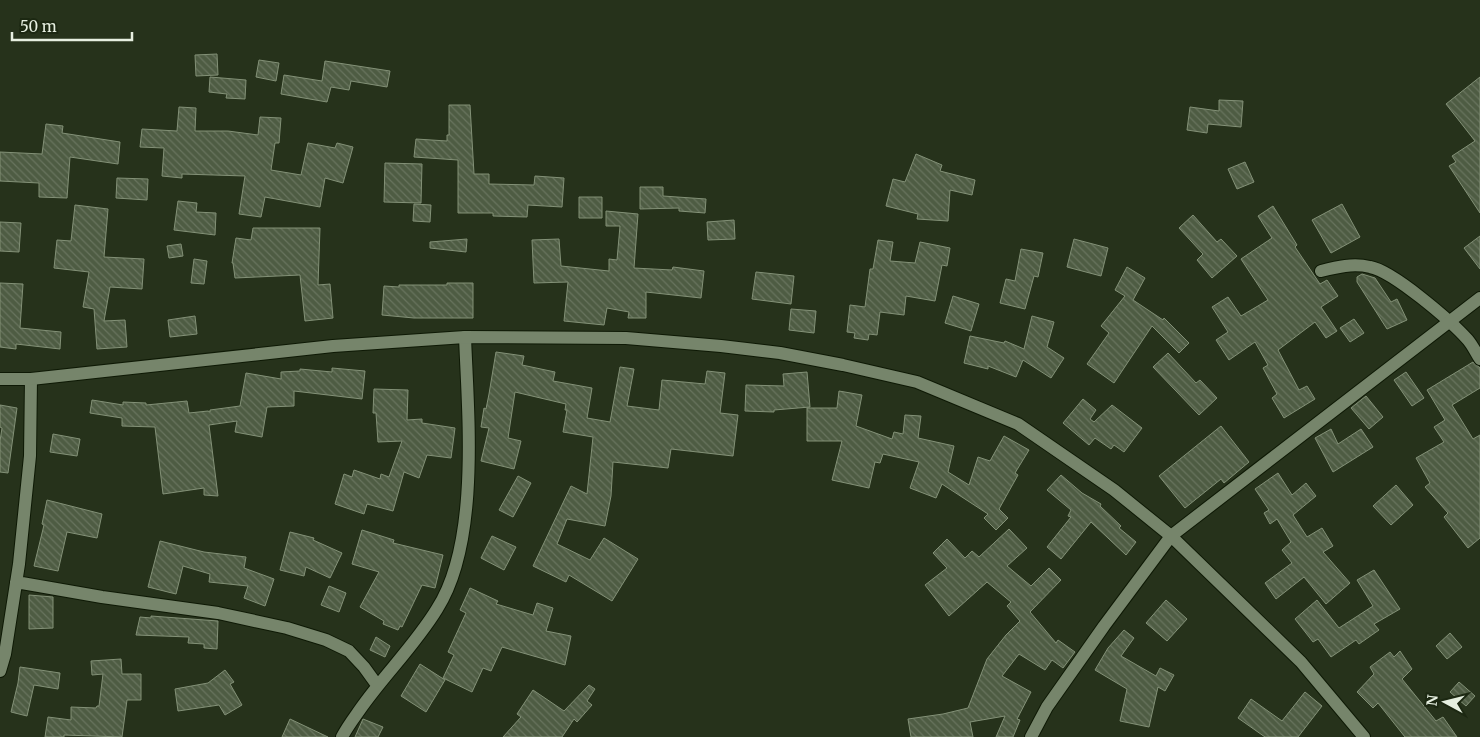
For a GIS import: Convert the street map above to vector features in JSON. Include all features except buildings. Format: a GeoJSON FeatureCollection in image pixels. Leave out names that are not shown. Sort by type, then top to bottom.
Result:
{"type":"FeatureCollection","features":[{"type":"Feature","properties":{"kind":"street"},"geometry":{"type":"LineString","coordinates":[[1321,271],[1344,265],[1372,267],[1393,278],[1450,321],[1469,342],[1480,359]]}},
{"type":"Feature","properties":{"kind":"street"},"geometry":{"type":"LineString","coordinates":[[1031,737],[1047,707],[1171,536],[1480,298]]}},
{"type":"Feature","properties":{"kind":"street"},"geometry":{"type":"LineString","coordinates":[[342,737],[377,685],[414,641],[438,608],[454,571],[464,527],[468,447],[465,337]]}},
{"type":"Feature","properties":{"kind":"street"},"geometry":{"type":"LineString","coordinates":[[0,379],[31,379],[333,346],[465,337],[626,338],[721,346],[780,353],[917,382],[1018,424],[1114,490],[1171,536],[1302,662],[1364,737]]}},
{"type":"Feature","properties":{"kind":"street"},"geometry":{"type":"LineString","coordinates":[[0,671],[5,654],[16,582],[30,456],[31,379]]}},
{"type":"Feature","properties":{"kind":"street"},"geometry":{"type":"LineString","coordinates":[[16,582],[102,597],[218,613],[288,628],[326,640],[348,651],[364,667],[377,685]]}}]}
